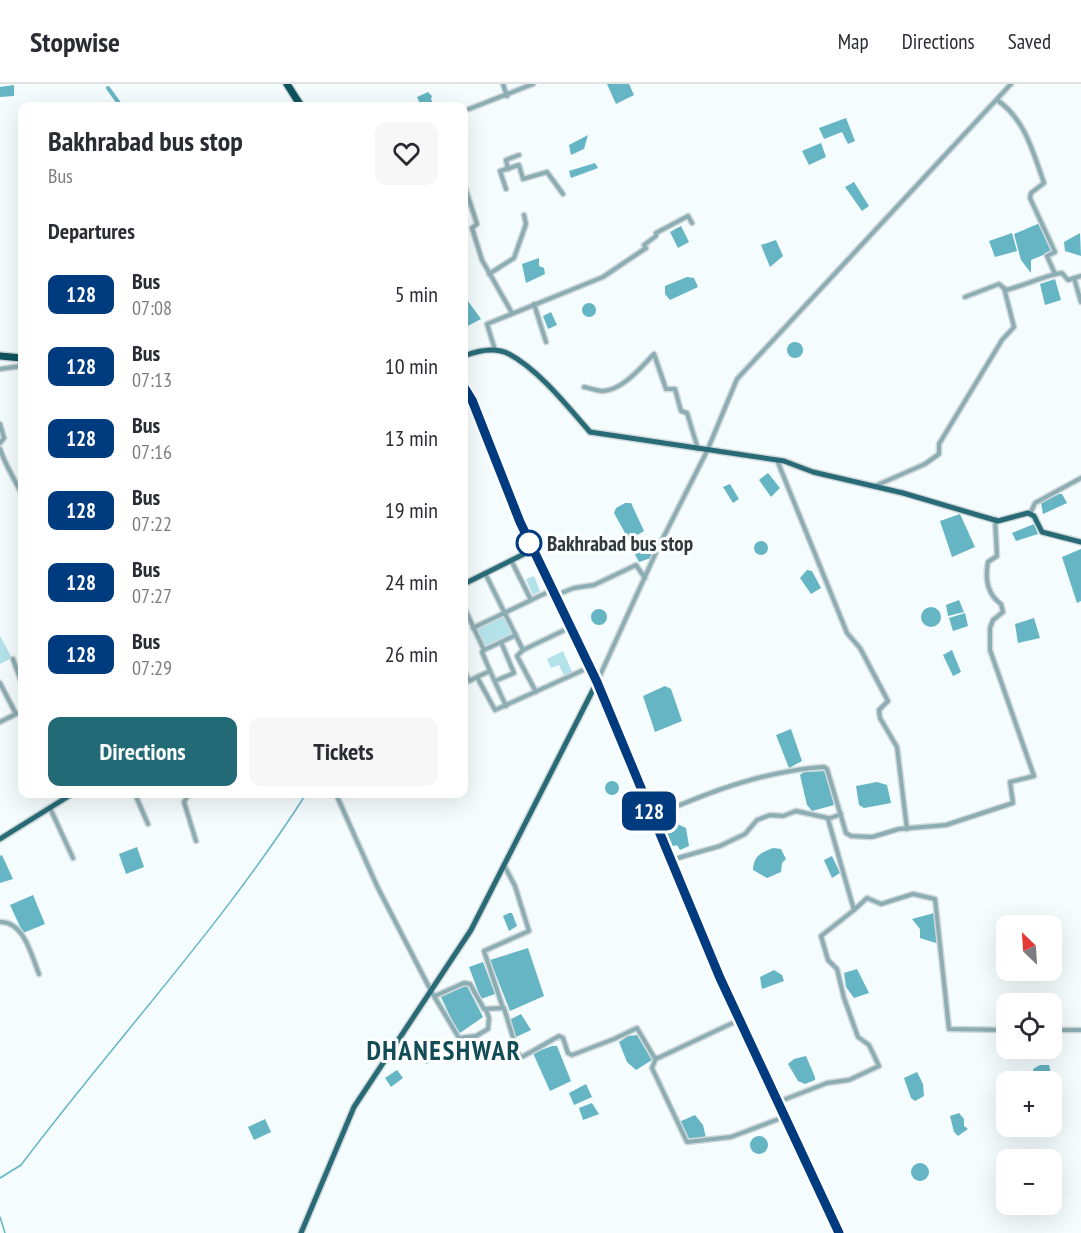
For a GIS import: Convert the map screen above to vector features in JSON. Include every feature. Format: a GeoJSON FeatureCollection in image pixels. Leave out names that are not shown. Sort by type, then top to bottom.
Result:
{"type":"FeatureCollection","features":[{"type":"Feature","properties":{"kind":"highway"},"geometry":{"type":"LineString","coordinates":[[287,84],[298,102]]}},
{"type":"Feature","properties":{"kind":"highway"},"geometry":{"type":"LineString","coordinates":[[0,356],[18,358]]}},
{"type":"Feature","properties":{"kind":"highway"},"geometry":{"type":"LineString","coordinates":[[468,395],[532,550],[597,682],[651,817],[739,1020],[839,1233]]}},
{"type":"Feature","properties":{"kind":"main road"},"geometry":{"type":"LineString","coordinates":[[468,355],[495,351],[509,354],[552,389],[590,432],[698,450],[777,460],[995,518],[998,521],[1030,514],[1034,516],[1042,532],[1081,543]]}},
{"type":"Feature","properties":{"kind":"main road"},"geometry":{"type":"LineString","coordinates":[[468,582],[532,550]]}},
{"type":"Feature","properties":{"kind":"main road"},"geometry":{"type":"LineString","coordinates":[[301,1233],[354,1107],[433,994],[471,930],[597,682]]}},
{"type":"Feature","properties":{"kind":"main road"},"geometry":{"type":"LineString","coordinates":[[1,836],[66,798]]}},
{"type":"Feature","properties":{"kind":"street"},"geometry":{"type":"LineString","coordinates":[[503,84],[507,96]]}},
{"type":"Feature","properties":{"kind":"street"},"geometry":{"type":"LineString","coordinates":[[468,110],[507,96],[531,84]]}},
{"type":"Feature","properties":{"kind":"street"},"geometry":{"type":"LineString","coordinates":[[597,682],[707,451],[736,379],[1011,84]]}},
{"type":"Feature","properties":{"kind":"street"},"geometry":{"type":"LineString","coordinates":[[997,99],[1013,112],[1021,123],[1044,183],[1031,194],[1030,198],[1055,252],[1047,256],[1054,274]]}},
{"type":"Feature","properties":{"kind":"street"},"geometry":{"type":"LineString","coordinates":[[508,169],[506,160],[519,155]]}},
{"type":"Feature","properties":{"kind":"street"},"geometry":{"type":"LineString","coordinates":[[506,189],[501,171],[519,165],[523,179],[547,172],[562,194]]}},
{"type":"Feature","properties":{"kind":"street"},"geometry":{"type":"LineString","coordinates":[[468,196],[477,224],[472,228],[477,250],[512,312]]}},
{"type":"Feature","properties":{"kind":"street"},"geometry":{"type":"LineString","coordinates":[[489,273],[514,258],[526,224],[524,215]]}},
{"type":"Feature","properties":{"kind":"street"},"geometry":{"type":"LineString","coordinates":[[495,351],[487,324],[603,277],[646,248],[644,245],[656,236],[656,233],[688,216],[692,223]]}},
{"type":"Feature","properties":{"kind":"street"},"geometry":{"type":"LineString","coordinates":[[965,297],[999,284],[1006,290],[1031,284],[1054,274],[1062,273],[1068,280],[1081,276]]}},
{"type":"Feature","properties":{"kind":"street"},"geometry":{"type":"LineString","coordinates":[[1074,278],[1081,302]]}},
{"type":"Feature","properties":{"kind":"street"},"geometry":{"type":"LineString","coordinates":[[874,487],[925,464],[939,454],[939,444],[1002,340],[1014,327],[1004,288]]}},
{"type":"Feature","properties":{"kind":"street"},"geometry":{"type":"LineString","coordinates":[[534,304],[546,342]]}},
{"type":"Feature","properties":{"kind":"street"},"geometry":{"type":"LineString","coordinates":[[584,387],[604,391],[614,387],[628,379],[654,354],[666,389],[675,389],[681,411],[687,413],[698,450]]}},
{"type":"Feature","properties":{"kind":"street"},"geometry":{"type":"LineString","coordinates":[[0,369],[18,367]]}},
{"type":"Feature","properties":{"kind":"street"},"geometry":{"type":"LineString","coordinates":[[0,424],[4,438],[0,443]]}},
{"type":"Feature","properties":{"kind":"street"},"geometry":{"type":"LineString","coordinates":[[0,449],[10,475],[18,485]]}},
{"type":"Feature","properties":{"kind":"street"},"geometry":{"type":"LineString","coordinates":[[777,460],[847,633],[860,648],[888,701],[879,710],[880,718],[897,747],[907,829]]}},
{"type":"Feature","properties":{"kind":"street"},"geometry":{"type":"LineString","coordinates":[[1030,514],[1035,503],[1081,478]]}},
{"type":"Feature","properties":{"kind":"street"},"geometry":{"type":"LineString","coordinates":[[651,817],[709,792],[751,779],[789,769],[824,767],[827,769],[847,835],[851,836],[872,837],[907,829],[946,825],[1013,803],[1010,782],[1034,776],[990,650],[990,628],[993,620],[1003,612],[1001,604],[995,600],[985,578],[988,562],[997,556],[995,518]]}},
{"type":"Feature","properties":{"kind":"street"},"geometry":{"type":"LineString","coordinates":[[511,560],[531,600]]}},
{"type":"Feature","properties":{"kind":"street"},"geometry":{"type":"LineString","coordinates":[[473,628],[531,600],[554,592],[594,585],[636,565],[645,578]]}},
{"type":"Feature","properties":{"kind":"street"},"geometry":{"type":"LineString","coordinates":[[485,573],[523,650]]}},
{"type":"Feature","properties":{"kind":"street"},"geometry":{"type":"LineString","coordinates":[[468,616],[506,706]]}},
{"type":"Feature","properties":{"kind":"street"},"geometry":{"type":"LineString","coordinates":[[536,692],[517,656],[523,650],[571,627]]}},
{"type":"Feature","properties":{"kind":"street"},"geometry":{"type":"LineString","coordinates":[[484,650],[516,634]]}},
{"type":"Feature","properties":{"kind":"street"},"geometry":{"type":"LineString","coordinates":[[495,681],[514,673],[501,642]]}},
{"type":"Feature","properties":{"kind":"street"},"geometry":{"type":"LineString","coordinates":[[13,659],[18,673]]}},
{"type":"Feature","properties":{"kind":"street"},"geometry":{"type":"LineString","coordinates":[[477,677],[494,709],[506,706],[590,667]]}},
{"type":"Feature","properties":{"kind":"street"},"geometry":{"type":"LineString","coordinates":[[468,677],[470,681],[490,671]]}},
{"type":"Feature","properties":{"kind":"street"},"geometry":{"type":"LineString","coordinates":[[0,683],[16,714],[0,722]]}},
{"type":"Feature","properties":{"kind":"street"},"geometry":{"type":"LineString","coordinates":[[137,798],[148,824]]}},
{"type":"Feature","properties":{"kind":"street"},"geometry":{"type":"LineString","coordinates":[[186,798],[184,802],[196,841]]}},
{"type":"Feature","properties":{"kind":"street"},"geometry":{"type":"LineString","coordinates":[[338,798],[377,886],[433,994],[459,1038],[476,1036],[488,1029],[489,1018],[486,1010],[472,986],[467,982],[433,994]]}},
{"type":"Feature","properties":{"kind":"street"},"geometry":{"type":"LineString","coordinates":[[50,808],[74,858]]}},
{"type":"Feature","properties":{"kind":"street"},"geometry":{"type":"LineString","coordinates":[[670,860],[720,846],[744,834],[757,820],[770,815],[783,816],[796,812],[828,818],[841,814]]}},
{"type":"Feature","properties":{"kind":"street"},"geometry":{"type":"LineString","coordinates":[[828,818],[854,910]]}},
{"type":"Feature","properties":{"kind":"street"},"geometry":{"type":"LineString","coordinates":[[505,867],[515,886],[529,932],[484,951],[519,1056],[559,1036],[563,1038],[568,1053],[572,1054],[614,1040],[637,1028],[656,1058]]}},
{"type":"Feature","properties":{"kind":"street"},"geometry":{"type":"LineString","coordinates":[[777,1102],[827,1083],[849,1080],[879,1066],[869,1045],[858,1037],[839,976],[828,960],[821,936],[867,898],[881,904],[913,894],[935,898],[949,1029],[996,1030]]}},
{"type":"Feature","properties":{"kind":"street"},"geometry":{"type":"LineString","coordinates":[[0,922],[9,923],[21,933],[39,974]]}},
{"type":"Feature","properties":{"kind":"street"},"geometry":{"type":"LineString","coordinates":[[486,1010],[503,1008]]}},
{"type":"Feature","properties":{"kind":"street"},"geometry":{"type":"LineString","coordinates":[[739,1020],[656,1058],[652,1068],[656,1079],[687,1142],[731,1137],[784,1117]]}},
{"type":"Feature","properties":{"kind":"street"},"geometry":{"type":"LineString","coordinates":[[1062,1030],[1081,1030]]}},
{"type":"Feature","properties":{"kind":"shaded area"},"geometry":{"type":"Polygon","coordinates":[[[607,84],[629,84],[634,95],[616,104],[607,84]]]}},
{"type":"Feature","properties":{"kind":"shaded area"},"geometry":{"type":"Polygon","coordinates":[[[14,85],[14,96],[0,97],[0,87],[14,85]]]}},
{"type":"Feature","properties":{"kind":"shaded area"},"geometry":{"type":"Polygon","coordinates":[[[428,92],[432,96],[432,102],[419,102],[417,97],[428,92]]]}},
{"type":"Feature","properties":{"kind":"shaded area"},"geometry":{"type":"Polygon","coordinates":[[[846,118],[855,141],[848,144],[842,132],[824,139],[819,128],[846,118]]]}},
{"type":"Feature","properties":{"kind":"shaded area"},"geometry":{"type":"Polygon","coordinates":[[[588,135],[584,149],[571,155],[569,145],[588,135]]]}},
{"type":"Feature","properties":{"kind":"shaded area"},"geometry":{"type":"Polygon","coordinates":[[[821,143],[826,157],[809,165],[802,151],[821,143]]]}},
{"type":"Feature","properties":{"kind":"shaded area"},"geometry":{"type":"Polygon","coordinates":[[[595,163],[598,168],[571,178],[569,171],[595,163]]]}},
{"type":"Feature","properties":{"kind":"shaded area"},"geometry":{"type":"Polygon","coordinates":[[[854,182],[869,206],[862,211],[845,187],[854,182]]]}},
{"type":"Feature","properties":{"kind":"shaded area"},"geometry":{"type":"Polygon","coordinates":[[[1040,223],[1053,251],[1031,260],[1031,273],[1021,260],[1014,234],[1040,223]]]}},
{"type":"Feature","properties":{"kind":"shaded area"},"geometry":{"type":"Polygon","coordinates":[[[681,226],[689,242],[678,248],[670,232],[681,226]]]}},
{"type":"Feature","properties":{"kind":"shaded area"},"geometry":{"type":"Polygon","coordinates":[[[1012,233],[1017,251],[995,257],[989,241],[1012,233]]]}},
{"type":"Feature","properties":{"kind":"shaded area"},"geometry":{"type":"Polygon","coordinates":[[[1080,233],[1081,256],[1065,251],[1064,242],[1080,233]]]}},
{"type":"Feature","properties":{"kind":"shaded area"},"geometry":{"type":"Polygon","coordinates":[[[776,240],[783,256],[770,267],[761,245],[776,240]]]}},
{"type":"Feature","properties":{"kind":"shaded area"},"geometry":{"type":"Polygon","coordinates":[[[539,258],[539,266],[544,268],[545,274],[526,283],[522,264],[539,258]]]}},
{"type":"Feature","properties":{"kind":"shaded area"},"geometry":{"type":"Polygon","coordinates":[[[687,277],[694,278],[698,287],[670,300],[665,294],[665,286],[687,277]]]}},
{"type":"Feature","properties":{"kind":"shaded area"},"geometry":{"type":"Polygon","coordinates":[[[1055,279],[1061,300],[1045,305],[1040,284],[1055,279]]]}},
{"type":"Feature","properties":{"kind":"shaded area"},"geometry":{"type":"Polygon","coordinates":[[[468,301],[481,319],[468,326],[468,301]]]}},
{"type":"Feature","properties":{"kind":"shaded area"},"geometry":{"type":"Polygon","coordinates":[[[589,303],[594,305],[596,310],[594,315],[589,317],[584,315],[582,310],[584,305],[589,303]]]}},
{"type":"Feature","properties":{"kind":"shaded area"},"geometry":{"type":"Polygon","coordinates":[[[551,312],[557,325],[548,329],[543,316],[551,312]]]}},
{"type":"Feature","properties":{"kind":"shaded area"},"geometry":{"type":"Polygon","coordinates":[[[795,342],[803,350],[795,358],[787,350],[795,342]]]}},
{"type":"Feature","properties":{"kind":"shaded area"},"geometry":{"type":"Polygon","coordinates":[[[768,473],[780,488],[771,497],[759,480],[768,473]]]}},
{"type":"Feature","properties":{"kind":"shaded area"},"geometry":{"type":"Polygon","coordinates":[[[730,484],[739,499],[733,503],[723,487],[730,484]]]}},
{"type":"Feature","properties":{"kind":"shaded area"},"geometry":{"type":"Polygon","coordinates":[[[1062,494],[1067,503],[1043,514],[1041,503],[1062,494]]]}},
{"type":"Feature","properties":{"kind":"shaded area"},"geometry":{"type":"Polygon","coordinates":[[[625,503],[631,503],[644,531],[629,540],[614,513],[616,508],[625,503]]]}},
{"type":"Feature","properties":{"kind":"shaded area"},"geometry":{"type":"Polygon","coordinates":[[[960,514],[975,547],[952,557],[940,521],[960,514]]]}},
{"type":"Feature","properties":{"kind":"shaded area"},"geometry":{"type":"Polygon","coordinates":[[[1034,524],[1038,534],[1016,541],[1012,533],[1034,524]]]}},
{"type":"Feature","properties":{"kind":"shaded area"},"geometry":{"type":"Polygon","coordinates":[[[650,540],[656,548],[651,558],[639,562],[632,549],[650,540]]]}},
{"type":"Feature","properties":{"kind":"shaded area"},"geometry":{"type":"Polygon","coordinates":[[[761,541],[766,543],[768,548],[766,553],[761,555],[756,553],[754,548],[756,543],[761,541]]]}},
{"type":"Feature","properties":{"kind":"shaded area"},"geometry":{"type":"Polygon","coordinates":[[[1081,549],[1081,601],[1077,603],[1062,557],[1081,549]]]}},
{"type":"Feature","properties":{"kind":"shaded area"},"geometry":{"type":"Polygon","coordinates":[[[807,570],[812,571],[821,588],[811,594],[800,578],[807,570]]]}},
{"type":"Feature","properties":{"kind":"shaded area"},"geometry":{"type":"Polygon","coordinates":[[[534,576],[540,591],[533,595],[526,579],[534,576]]]}},
{"type":"Feature","properties":{"kind":"shaded area"},"geometry":{"type":"Polygon","coordinates":[[[959,600],[964,612],[948,616],[946,605],[959,600]]]}},
{"type":"Feature","properties":{"kind":"shaded area"},"geometry":{"type":"Polygon","coordinates":[[[931,607],[938,610],[941,617],[938,624],[931,627],[924,624],[921,617],[924,610],[931,607]]]}},
{"type":"Feature","properties":{"kind":"shaded area"},"geometry":{"type":"Polygon","coordinates":[[[596,609],[602,609],[607,617],[605,623],[596,625],[591,620],[591,614],[596,609]]]}},
{"type":"Feature","properties":{"kind":"shaded area"},"geometry":{"type":"Polygon","coordinates":[[[965,613],[968,626],[953,631],[949,618],[965,613]]]}},
{"type":"Feature","properties":{"kind":"shaded area"},"geometry":{"type":"Polygon","coordinates":[[[503,616],[512,634],[484,647],[476,629],[503,616]]]}},
{"type":"Feature","properties":{"kind":"shaded area"},"geometry":{"type":"Polygon","coordinates":[[[1034,618],[1040,638],[1018,643],[1015,624],[1034,618]]]}},
{"type":"Feature","properties":{"kind":"shaded area"},"geometry":{"type":"Polygon","coordinates":[[[0,636],[12,658],[0,664],[0,636]]]}},
{"type":"Feature","properties":{"kind":"shaded area"},"geometry":{"type":"Polygon","coordinates":[[[952,650],[961,672],[953,676],[943,655],[952,650]]]}},
{"type":"Feature","properties":{"kind":"shaded area"},"geometry":{"type":"Polygon","coordinates":[[[563,651],[572,672],[564,676],[559,665],[551,668],[547,659],[563,651]]]}},
{"type":"Feature","properties":{"kind":"shaded area"},"geometry":{"type":"Polygon","coordinates":[[[665,686],[671,689],[682,721],[655,732],[643,696],[665,686]]]}},
{"type":"Feature","properties":{"kind":"shaded area"},"geometry":{"type":"Polygon","coordinates":[[[791,729],[802,761],[789,768],[776,735],[791,729]]]}},
{"type":"Feature","properties":{"kind":"shaded area"},"geometry":{"type":"Polygon","coordinates":[[[825,771],[834,805],[812,811],[807,805],[800,775],[804,772],[825,771]]]}},
{"type":"Feature","properties":{"kind":"shaded area"},"geometry":{"type":"Polygon","coordinates":[[[612,781],[617,783],[619,788],[617,793],[612,795],[607,793],[605,788],[607,783],[612,781]]]}},
{"type":"Feature","properties":{"kind":"shaded area"},"geometry":{"type":"Polygon","coordinates":[[[877,782],[887,785],[891,803],[864,808],[859,805],[856,786],[877,782]]]}},
{"type":"Feature","properties":{"kind":"shaded area"},"geometry":{"type":"Polygon","coordinates":[[[673,822],[686,828],[689,846],[680,850],[677,845],[670,847],[663,827],[673,822]]]}},
{"type":"Feature","properties":{"kind":"shaded area"},"geometry":{"type":"Polygon","coordinates":[[[137,847],[144,867],[126,874],[119,854],[137,847]]]}},
{"type":"Feature","properties":{"kind":"shaded area"},"geometry":{"type":"Polygon","coordinates":[[[773,848],[781,849],[786,859],[782,863],[781,872],[767,878],[753,870],[754,865],[758,856],[773,848]]]}},
{"type":"Feature","properties":{"kind":"shaded area"},"geometry":{"type":"Polygon","coordinates":[[[2,855],[13,879],[0,883],[0,856],[2,855]]]}},
{"type":"Feature","properties":{"kind":"shaded area"},"geometry":{"type":"Polygon","coordinates":[[[832,856],[840,873],[832,878],[824,860],[832,856]]]}},
{"type":"Feature","properties":{"kind":"shaded area"},"geometry":{"type":"Polygon","coordinates":[[[33,895],[45,924],[23,933],[10,905],[33,895]]]}},
{"type":"Feature","properties":{"kind":"shaded area"},"geometry":{"type":"Polygon","coordinates":[[[512,913],[517,926],[509,931],[503,916],[512,913]]]}},
{"type":"Feature","properties":{"kind":"shaded area"},"geometry":{"type":"Polygon","coordinates":[[[934,913],[938,942],[936,943],[920,938],[920,929],[912,919],[934,913]]]}},
{"type":"Feature","properties":{"kind":"shaded area"},"geometry":{"type":"Polygon","coordinates":[[[528,948],[544,996],[510,1011],[490,960],[528,948]]]}},
{"type":"Feature","properties":{"kind":"shaded area"},"geometry":{"type":"Polygon","coordinates":[[[483,962],[495,994],[481,999],[469,967],[483,962]]]}},
{"type":"Feature","properties":{"kind":"shaded area"},"geometry":{"type":"Polygon","coordinates":[[[857,969],[869,993],[854,998],[846,987],[844,973],[857,969]]]}},
{"type":"Feature","properties":{"kind":"shaded area"},"geometry":{"type":"Polygon","coordinates":[[[774,970],[782,975],[784,981],[762,989],[760,977],[774,970]]]}},
{"type":"Feature","properties":{"kind":"shaded area"},"geometry":{"type":"Polygon","coordinates":[[[466,984],[483,1017],[460,1033],[440,995],[466,984]]]}},
{"type":"Feature","properties":{"kind":"shaded area"},"geometry":{"type":"Polygon","coordinates":[[[521,1014],[531,1030],[516,1037],[509,1020],[521,1014]]]}},
{"type":"Feature","properties":{"kind":"shaded area"},"geometry":{"type":"Polygon","coordinates":[[[637,1035],[652,1060],[636,1070],[627,1062],[619,1042],[628,1036],[637,1035]]]}},
{"type":"Feature","properties":{"kind":"shaded area"},"geometry":{"type":"Polygon","coordinates":[[[434,1042],[440,1058],[426,1064],[419,1047],[434,1042]]]}},
{"type":"Feature","properties":{"kind":"shaded area"},"geometry":{"type":"Polygon","coordinates":[[[557,1046],[571,1081],[550,1091],[533,1053],[557,1046]]]}},
{"type":"Feature","properties":{"kind":"shaded area"},"geometry":{"type":"Polygon","coordinates":[[[806,1056],[815,1080],[805,1084],[798,1081],[788,1064],[794,1059],[806,1056]]]}},
{"type":"Feature","properties":{"kind":"shaded area"},"geometry":{"type":"Polygon","coordinates":[[[1040,1065],[1049,1065],[1050,1071],[1033,1071],[1040,1065]]]}},
{"type":"Feature","properties":{"kind":"shaded area"},"geometry":{"type":"Polygon","coordinates":[[[397,1070],[403,1078],[391,1087],[385,1078],[397,1070]]]}},
{"type":"Feature","properties":{"kind":"shaded area"},"geometry":{"type":"Polygon","coordinates":[[[917,1072],[923,1084],[924,1096],[915,1101],[911,1098],[904,1078],[917,1072]]]}},
{"type":"Feature","properties":{"kind":"shaded area"},"geometry":{"type":"Polygon","coordinates":[[[586,1084],[592,1097],[574,1105],[569,1093],[586,1084]]]}},
{"type":"Feature","properties":{"kind":"shaded area"},"geometry":{"type":"Polygon","coordinates":[[[592,1103],[599,1114],[583,1120],[579,1108],[592,1103]]]}},
{"type":"Feature","properties":{"kind":"shaded area"},"geometry":{"type":"Polygon","coordinates":[[[959,1113],[964,1119],[964,1126],[968,1129],[958,1136],[954,1132],[950,1116],[959,1113]]]}},
{"type":"Feature","properties":{"kind":"shaded area"},"geometry":{"type":"Polygon","coordinates":[[[695,1115],[703,1125],[706,1138],[690,1140],[679,1122],[695,1115]]]}},
{"type":"Feature","properties":{"kind":"shaded area"},"geometry":{"type":"Polygon","coordinates":[[[265,1119],[271,1132],[254,1140],[248,1127],[265,1119]]]}},
{"type":"Feature","properties":{"kind":"shaded area"},"geometry":{"type":"Polygon","coordinates":[[[759,1136],[765,1139],[768,1145],[765,1151],[759,1154],[753,1151],[750,1145],[753,1139],[759,1136]]]}},
{"type":"Feature","properties":{"kind":"shaded area"},"geometry":{"type":"Polygon","coordinates":[[[920,1163],[926,1166],[929,1172],[926,1178],[920,1181],[914,1178],[911,1172],[914,1166],[920,1163]]]}},
{"type":"Feature","properties":{"kind":"waterway"},"geometry":{"type":"LineString","coordinates":[[108,88],[118,102]]}},
{"type":"Feature","properties":{"kind":"waterway"},"geometry":{"type":"LineString","coordinates":[[0,1178],[21,1165],[204,936],[303,798]]}},
{"type":"Feature","properties":{"kind":"waterway"},"geometry":{"type":"LineString","coordinates":[[0,1217],[5,1233]]}},
{"type":"Feature","properties":{"kind":"bus line","name":"128"},"geometry":{"type":"LineString","coordinates":[[468,391],[532,550],[597,682],[720,978],[839,1233]]}},
{"type":"Feature","properties":{"kind":"place","name":"Bakhrabad bus stop"},"geometry":{"type":"Point","coordinates":[529,543]}},
{"type":"Feature","properties":{"kind":"district","name":"DHANESHWAR"},"geometry":{"type":"Point","coordinates":[444,1050]}}]}
